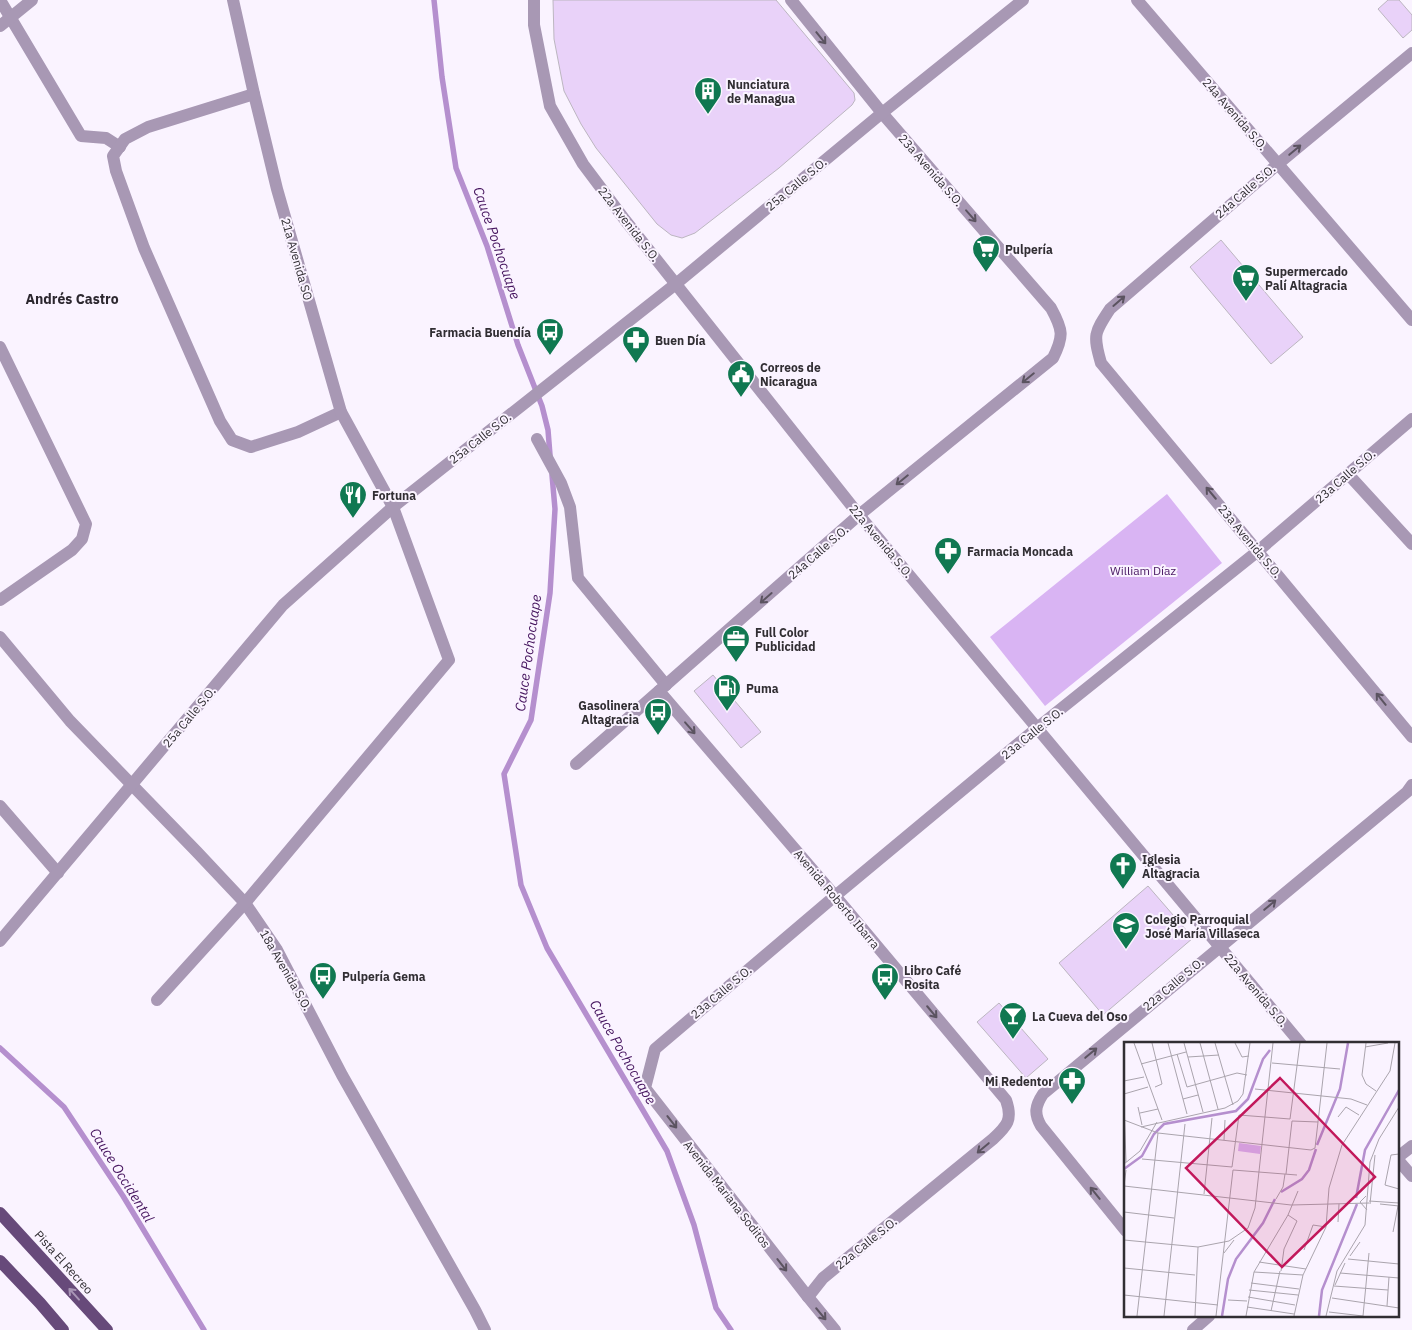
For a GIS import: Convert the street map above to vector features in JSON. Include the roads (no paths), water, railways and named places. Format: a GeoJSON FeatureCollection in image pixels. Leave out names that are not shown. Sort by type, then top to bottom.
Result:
{"type":"FeatureCollection","features":[{"type":"Feature","properties":{"kind":"main road","name":"Pista El Recreo"},"geometry":{"type":"LineString","coordinates":[[0,1213],[107,1330]]}},
{"type":"Feature","properties":{"kind":"main road"},"geometry":{"type":"LineString","coordinates":[[0,1262],[63,1330]]}},
{"type":"Feature","properties":{"kind":"street"},"geometry":{"type":"LineString","coordinates":[[0,0],[81,136],[106,138],[120,147]]}},
{"type":"Feature","properties":{"kind":"street"},"geometry":{"type":"LineString","coordinates":[[0,26],[32,0]]}},
{"type":"Feature","properties":{"kind":"street","name":"21a Avenida SO"},"geometry":{"type":"LineString","coordinates":[[233,0],[278,189],[341,412],[392,506],[449,660],[245,903]]}},
{"type":"Feature","properties":{"kind":"street","name":"22a Avenida S.O."},"geometry":{"type":"LineString","coordinates":[[534,0],[534,25],[550,106],[583,164],[625,220],[677,283],[859,516],[1299,1042]]}},
{"type":"Feature","properties":{"kind":"street","name":"23a Avenida S.O."},"geometry":{"type":"LineString","coordinates":[[791,0],[882,113],[1051,308],[1060,325],[1061,343]]}},
{"type":"Feature","properties":{"kind":"street","name":"25a Calle S.O."},"geometry":{"type":"LineString","coordinates":[[0,941],[283,605],[392,506],[677,283],[882,113],[1023,0]]}},
{"type":"Feature","properties":{"kind":"street","name":"24a Avenida S.O."},"geometry":{"type":"LineString","coordinates":[[1136,0],[1412,320]]}},
{"type":"Feature","properties":{"kind":"street","name":"24a Calle S.O."},"geometry":{"type":"LineString","coordinates":[[1095,342],[1098,327],[1110,309],[1278,164],[1412,52]]}},
{"type":"Feature","properties":{"kind":"street"},"geometry":{"type":"LineString","coordinates":[[254,94],[148,127],[126,139],[113,156],[116,171],[144,248],[220,421],[232,440],[251,447],[298,432],[341,412]]}},
{"type":"Feature","properties":{"kind":"street","name":"23a Avenida S.O."},"geometry":{"type":"LineString","coordinates":[[1095,342],[1101,363],[1412,737]]}},
{"type":"Feature","properties":{"kind":"street","name":"24a Calle S.O."},"geometry":{"type":"LineString","coordinates":[[576,764],[859,516],[1053,358],[1061,343]]}},
{"type":"Feature","properties":{"kind":"street"},"geometry":{"type":"LineString","coordinates":[[0,346],[86,524],[82,539],[72,550],[0,600]]}},
{"type":"Feature","properties":{"kind":"street","name":"23a Calle S.O."},"geometry":{"type":"LineString","coordinates":[[655,1049],[1037,728],[1258,551],[1412,419]]}},
{"type":"Feature","properties":{"kind":"street","name":"Avenida Roberto Ibarra"},"geometry":{"type":"LineString","coordinates":[[537,439],[550,461],[570,507],[578,578],[662,688],[1006,1100],[1010,1110]]}},
{"type":"Feature","properties":{"kind":"street"},"geometry":{"type":"LineString","coordinates":[[1348,474],[1412,544]]}},
{"type":"Feature","properties":{"kind":"street","name":"18a Avenida S.O."},"geometry":{"type":"LineString","coordinates":[[0,637],[70,721],[245,903],[277,950],[342,1075],[485,1330]]}},
{"type":"Feature","properties":{"kind":"street","name":"22a Calle S.O."},"geometry":{"type":"LineString","coordinates":[[1124,1228],[1042,1126],[1036,1113],[1037,1103],[1048,1088],[1407,792],[1412,785]]}},
{"type":"Feature","properties":{"kind":"street"},"geometry":{"type":"LineString","coordinates":[[0,806],[58,873]]}},
{"type":"Feature","properties":{"kind":"street"},"geometry":{"type":"LineString","coordinates":[[157,1000],[245,903]]}},
{"type":"Feature","properties":{"kind":"street","name":"Avenida Mariana Soditos"},"geometry":{"type":"LineString","coordinates":[[655,1049],[645,1088],[835,1330]]}},
{"type":"Feature","properties":{"kind":"street","name":"22a Calle S.O."},"geometry":{"type":"LineString","coordinates":[[808,1297],[823,1278],[993,1139],[1009,1120],[1010,1110]]}},
{"type":"Feature","properties":{"kind":"street"},"geometry":{"type":"LineString","coordinates":[[1400,1156],[1412,1146]]}},
{"type":"Feature","properties":{"kind":"street"},"geometry":{"type":"LineString","coordinates":[[1400,1161],[1412,1176]]}},
{"type":"Feature","properties":{"kind":"waterway","name":"Cauce Pochocuape"},"geometry":{"type":"LineString","coordinates":[[434,0],[442,77],[456,168],[487,246],[518,345],[542,406],[548,430],[550,455]]}},
{"type":"Feature","properties":{"kind":"waterway","name":"Cauce Pochocuape"},"geometry":{"type":"LineString","coordinates":[[552,475],[555,509],[550,593],[531,720],[504,774],[521,885],[547,948],[667,1151],[694,1225],[716,1308],[731,1330]]}},
{"type":"Feature","properties":{"kind":"waterway","name":"Cauce Occidental"},"geometry":{"type":"LineString","coordinates":[[0,1048],[64,1107],[123,1196],[204,1330]]}},
{"type":"Feature","properties":{"kind":"place","name":"Nunciatura de Managua"},"geometry":{"type":"Point","coordinates":[708,115]}},
{"type":"Feature","properties":{"kind":"place","name":"Pulpería"},"geometry":{"type":"Point","coordinates":[986,273]}},
{"type":"Feature","properties":{"kind":"place","name":"Supermercado Palí Altagracia"},"geometry":{"type":"Point","coordinates":[1246,302]}},
{"type":"Feature","properties":{"kind":"place","name":"Farmacia Buendía"},"geometry":{"type":"Point","coordinates":[550,356]}},
{"type":"Feature","properties":{"kind":"place","name":"Buen Día"},"geometry":{"type":"Point","coordinates":[636,364]}},
{"type":"Feature","properties":{"kind":"place","name":"Correos de Nicaragua"},"geometry":{"type":"Point","coordinates":[741,398]}},
{"type":"Feature","properties":{"kind":"place","name":"Fortuna"},"geometry":{"type":"Point","coordinates":[353,519]}},
{"type":"Feature","properties":{"kind":"place","name":"Farmacia Moncada"},"geometry":{"type":"Point","coordinates":[948,575]}},
{"type":"Feature","properties":{"kind":"place","name":"Full Color Publicidad"},"geometry":{"type":"Point","coordinates":[736,663]}},
{"type":"Feature","properties":{"kind":"place","name":"Puma"},"geometry":{"type":"Point","coordinates":[727,712]}},
{"type":"Feature","properties":{"kind":"place","name":"Gasolinera Altagracia"},"geometry":{"type":"Point","coordinates":[658,736]}},
{"type":"Feature","properties":{"kind":"place","name":"Iglesia Altagracia"},"geometry":{"type":"Point","coordinates":[1123,890]}},
{"type":"Feature","properties":{"kind":"place","name":"Colegio Parroquial José María Villaseca"},"geometry":{"type":"Point","coordinates":[1126,950]}},
{"type":"Feature","properties":{"kind":"place","name":"Pulpería Gema"},"geometry":{"type":"Point","coordinates":[323,1000]}},
{"type":"Feature","properties":{"kind":"place","name":"Libro Café Rosita"},"geometry":{"type":"Point","coordinates":[885,1001]}},
{"type":"Feature","properties":{"kind":"place","name":"La Cueva del Oso"},"geometry":{"type":"Point","coordinates":[1013,1040]}},
{"type":"Feature","properties":{"kind":"place","name":"Mi Redentor"},"geometry":{"type":"Point","coordinates":[1072,1105]}},
{"type":"Feature","properties":{"kind":"district","name":"Andrés Castro"},"geometry":{"type":"Point","coordinates":[72,299]}},
{"type":"Feature","properties":{"kind":"park label","name":"William Díaz"},"geometry":{"type":"Point","coordinates":[1143,570]}}]}
